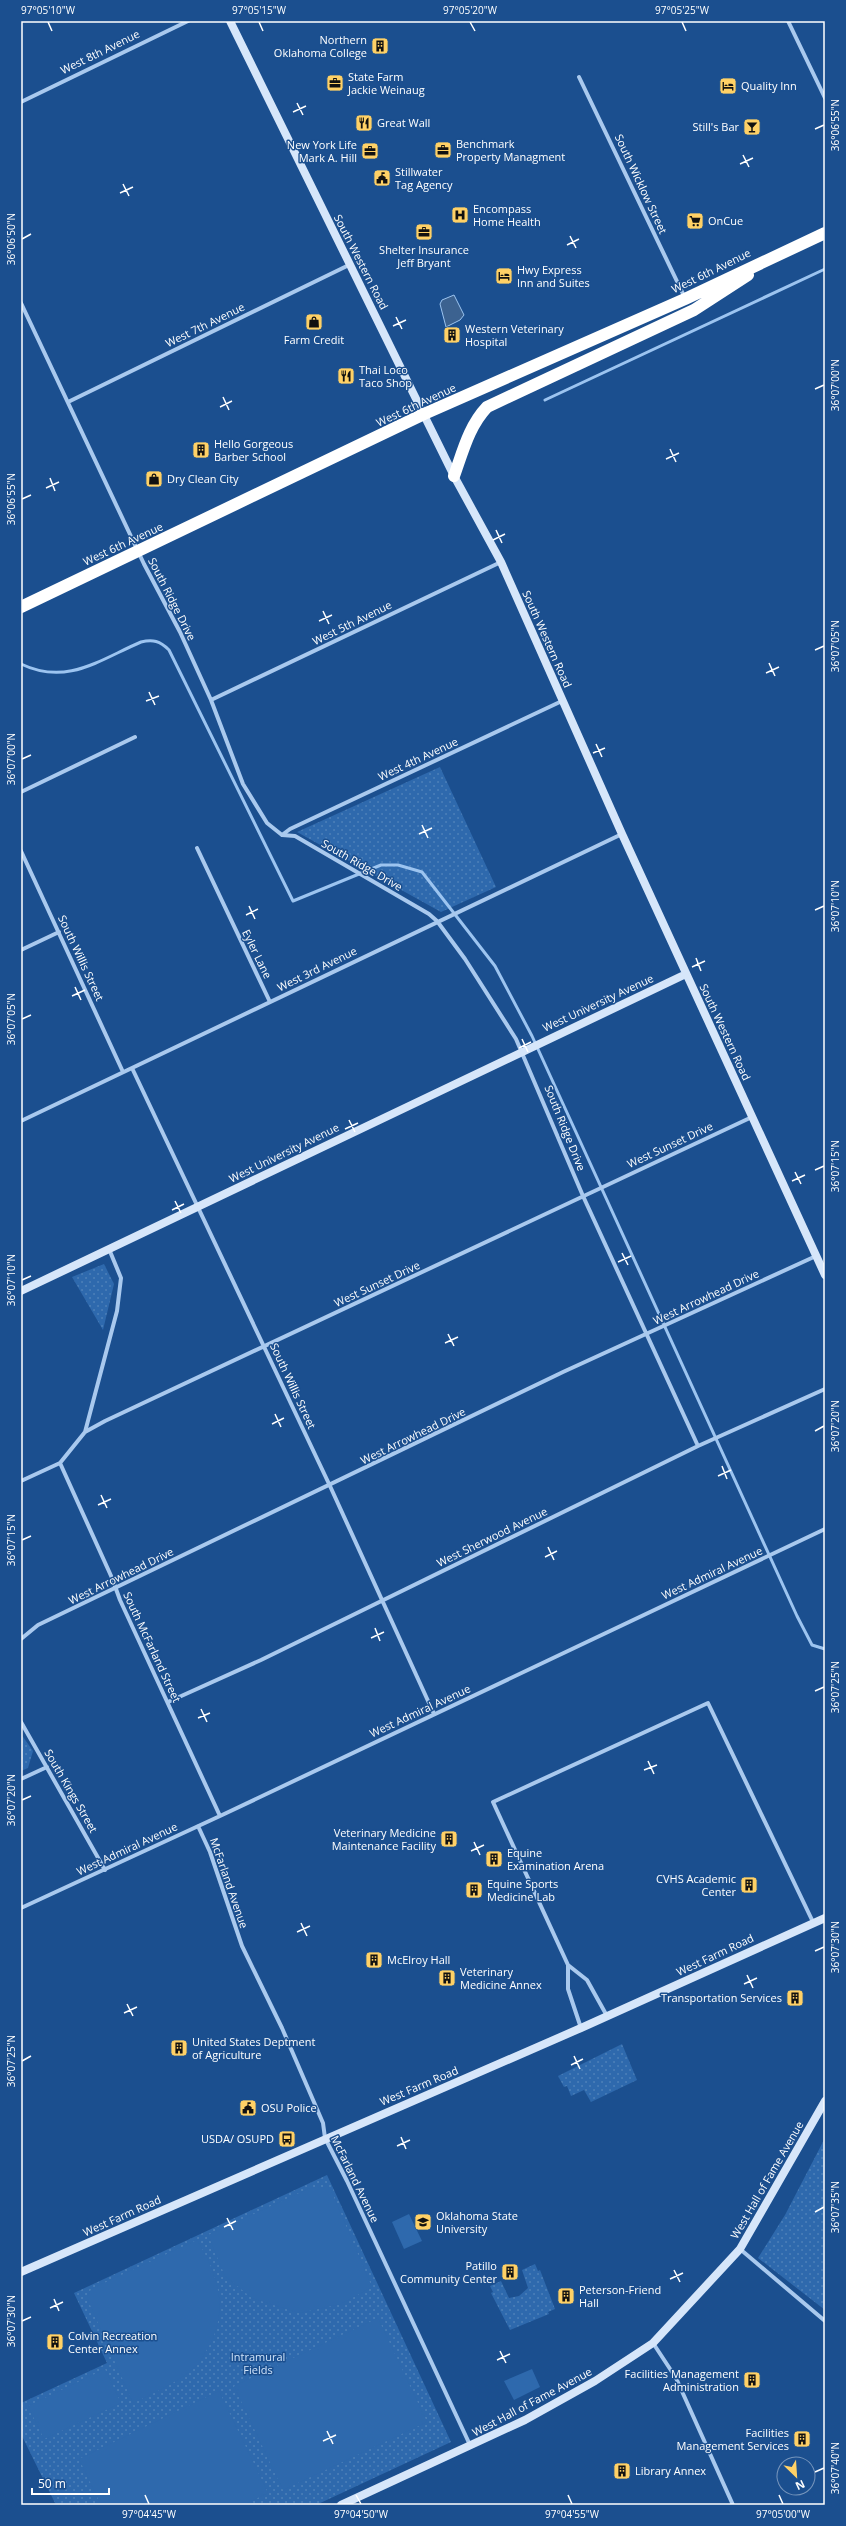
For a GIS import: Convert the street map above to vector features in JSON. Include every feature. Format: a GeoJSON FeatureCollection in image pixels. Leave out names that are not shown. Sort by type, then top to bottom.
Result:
{"type":"FeatureCollection","features":[{"type":"Feature","properties":{"kind":"highway","name":"West 6th Avenue"},"geometry":{"type":"LineString","coordinates":[[21,607],[424,414],[685,298],[825,233]]}},
{"type":"Feature","properties":{"kind":"highway"},"geometry":{"type":"LineString","coordinates":[[454,476],[470,430],[476,418],[487,407],[694,310],[786,251]]}},
{"type":"Feature","properties":{"kind":"main road","name":"South Western Road"},"geometry":{"type":"LineString","coordinates":[[230,21],[454,476],[501,562],[622,834],[825,1275]]}},
{"type":"Feature","properties":{"kind":"main road","name":"West University Avenue"},"geometry":{"type":"LineString","coordinates":[[21,1291],[686,974]]}},
{"type":"Feature","properties":{"kind":"main road","name":"West Farm Road"},"geometry":{"type":"LineString","coordinates":[[21,2272],[324,2138],[581,2028],[813,1922],[825,1918]]}},
{"type":"Feature","properties":{"kind":"main road","name":"West Hall of Fame Avenue"},"geometry":{"type":"LineString","coordinates":[[341,2505],[471,2447],[569,2396],[653,2343],[740,2249],[825,2101]]}},
{"type":"Feature","properties":{"kind":"street","name":"West 8th Avenue"},"geometry":{"type":"LineString","coordinates":[[21,102],[188,21]]}},
{"type":"Feature","properties":{"kind":"street"},"geometry":{"type":"LineString","coordinates":[[788,21],[825,98]]}},
{"type":"Feature","properties":{"kind":"street","name":"South Wicklow Street"},"geometry":{"type":"LineString","coordinates":[[579,77],[685,298]]}},
{"type":"Feature","properties":{"kind":"street","name":"West 7th Avenue"},"geometry":{"type":"LineString","coordinates":[[68,402],[350,265]]}},
{"type":"Feature","properties":{"kind":"street","name":"South Ridge Drive"},"geometry":{"type":"LineString","coordinates":[[21,302],[138,551],[180,632],[211,700],[244,784],[266,823],[282,835],[295,836],[438,921],[473,972],[521,1052],[583,1196],[698,1446]]}},
{"type":"Feature","properties":{"kind":"street","name":"West 5th Avenue"},"geometry":{"type":"LineString","coordinates":[[211,700],[501,562]]}},
{"type":"Feature","properties":{"kind":"street","name":"West 4th Avenue"},"geometry":{"type":"LineString","coordinates":[[282,835],[290,829],[562,701]]}},
{"type":"Feature","properties":{"kind":"street"},"geometry":{"type":"LineString","coordinates":[[21,792],[135,737]]}},
{"type":"Feature","properties":{"kind":"street","name":"West 3rd Avenue"},"geometry":{"type":"LineString","coordinates":[[21,1121],[622,834]]}},
{"type":"Feature","properties":{"kind":"street","name":"Eyler Lane"},"geometry":{"type":"LineString","coordinates":[[197,848],[270,1002]]}},
{"type":"Feature","properties":{"kind":"street","name":"South Willis Street"},"geometry":{"type":"LineString","coordinates":[[21,851],[60,932],[123,1072]]}},
{"type":"Feature","properties":{"kind":"street"},"geometry":{"type":"LineString","coordinates":[[21,950],[60,932]]}},
{"type":"Feature","properties":{"kind":"street","name":"South Willis Street"},"geometry":{"type":"LineString","coordinates":[[132,1068],[330,1486],[434,1714]]}},
{"type":"Feature","properties":{"kind":"street","name":"West Sunset Drive"},"geometry":{"type":"LineString","coordinates":[[21,1481],[60,1462],[85,1432],[752,1117]]}},
{"type":"Feature","properties":{"kind":"street"},"geometry":{"type":"LineString","coordinates":[[85,1432],[117,1311],[121,1278],[109,1248]]}},
{"type":"Feature","properties":{"kind":"street","name":"West Arrowhead Drive"},"geometry":{"type":"LineString","coordinates":[[21,1639],[38,1626],[116,1588],[659,1328],[816,1256]]}},
{"type":"Feature","properties":{"kind":"street","name":"West Sherwood Avenue"},"geometry":{"type":"LineString","coordinates":[[168,1702],[261,1660],[698,1446],[825,1389]]}},
{"type":"Feature","properties":{"kind":"street","name":"South McFarland Street"},"geometry":{"type":"LineString","coordinates":[[60,1462],[220,1816]]}},
{"type":"Feature","properties":{"kind":"street","name":"West Admiral Avenue"},"geometry":{"type":"LineString","coordinates":[[21,1908],[220,1816],[825,1529]]}},
{"type":"Feature","properties":{"kind":"street"},"geometry":{"type":"LineString","coordinates":[[581,2028],[568,1989],[568,1965],[493,1802],[708,1703],[813,1922]]}},
{"type":"Feature","properties":{"kind":"street","name":"South Kings Street"},"geometry":{"type":"LineString","coordinates":[[21,1722],[105,1870]]}},
{"type":"Feature","properties":{"kind":"street"},"geometry":{"type":"LineString","coordinates":[[21,1779],[47,1767]]}},
{"type":"Feature","properties":{"kind":"street","name":"McFarland Avenue"},"geometry":{"type":"LineString","coordinates":[[198,1826],[210,1852],[242,1946],[282,2028],[324,2123],[324,2138],[471,2447]]}},
{"type":"Feature","properties":{"kind":"street"},"geometry":{"type":"LineString","coordinates":[[568,1965],[587,1980],[607,2016]]}},
{"type":"Feature","properties":{"kind":"street"},"geometry":{"type":"LineString","coordinates":[[740,2249],[825,2321]]}},
{"type":"Feature","properties":{"kind":"street"},"geometry":{"type":"LineString","coordinates":[[653,2343],[676,2378],[733,2505]]}},
{"type":"Feature","properties":{"kind":"green space"},"geometry":{"type":"Polygon","coordinates":[[[440,767],[496,887],[441,912],[297,832],[440,767]]]}},
{"type":"Feature","properties":{"kind":"green space"},"geometry":{"type":"Polygon","coordinates":[[[104,1264],[114,1284],[103,1330],[72,1277],[104,1264]]]}},
{"type":"Feature","properties":{"kind":"green space"},"geometry":{"type":"Polygon","coordinates":[[[21,1734],[33,1751],[28,1768],[21,1771],[21,1734]]]}},
{"type":"Feature","properties":{"kind":"green space"},"geometry":{"type":"Polygon","coordinates":[[[622,2044],[637,2080],[591,2102],[584,2090],[571,2096],[567,2086],[564,2087],[558,2076],[622,2044]]]}},
{"type":"Feature","properties":{"kind":"green space"},"geometry":{"type":"Polygon","coordinates":[[[825,2138],[825,2310],[758,2258],[785,2215],[825,2138]]]}},
{"type":"Feature","properties":{"kind":"green space","name":"Intramural Fields"},"geometry":{"type":"Polygon","coordinates":[[[327,2175],[451,2442],[316,2505],[56,2505],[21,2434],[21,2403],[107,2363],[74,2293],[327,2175]]]}},
{"type":"Feature","properties":{"kind":"green space"},"geometry":{"type":"Polygon","coordinates":[[[310,2188],[330,2188],[372,2287],[341,2304],[299,2313],[252,2298],[225,2276],[208,2235],[310,2188]]]}},
{"type":"Feature","properties":{"kind":"green space"},"geometry":{"type":"Polygon","coordinates":[[[409,2214],[422,2241],[404,2249],[392,2222],[409,2214]]]}},
{"type":"Feature","properties":{"kind":"green space"},"geometry":{"type":"Polygon","coordinates":[[[197,2240],[211,2267],[219,2295],[220,2309],[218,2323],[213,2337],[200,2361],[189,2372],[166,2387],[133,2403],[87,2298],[91,2289],[197,2240]]]}},
{"type":"Feature","properties":{"kind":"green space"},"geometry":{"type":"Polygon","coordinates":[[[535,2264],[538,2271],[540,2270],[555,2309],[548,2312],[549,2314],[510,2330],[491,2293],[493,2292],[490,2286],[501,2281],[509,2298],[519,2296],[528,2288],[522,2270],[535,2264]]]}},
{"type":"Feature","properties":{"kind":"green space"},"geometry":{"type":"Polygon","coordinates":[[[378,2318],[427,2422],[283,2490],[234,2386],[378,2318]]]}},
{"type":"Feature","properties":{"kind":"green space"},"geometry":{"type":"Polygon","coordinates":[[[105,2369],[121,2403],[44,2439],[28,2406],[105,2369]]]}},
{"type":"Feature","properties":{"kind":"green space"},"geometry":{"type":"Polygon","coordinates":[[[532,2369],[540,2387],[514,2400],[504,2381],[532,2369]]]}},
{"type":"Feature","properties":{"kind":"green space"},"geometry":{"type":"Polygon","coordinates":[[[219,2391],[268,2493],[243,2505],[101,2505],[79,2459],[219,2391]]]}},
{"type":"Feature","properties":{"kind":"shaded area"},"geometry":{"type":"Polygon","coordinates":[[[454,295],[464,315],[460,320],[446,327],[440,304],[442,300],[454,295]]]}},
{"type":"Feature","properties":{"kind":"waterway"},"geometry":{"type":"LineString","coordinates":[[545,400],[825,269]]}},
{"type":"Feature","properties":{"kind":"waterway"},"geometry":{"type":"LineString","coordinates":[[21,664],[38,670],[53,672],[68,671],[97,663],[141,642],[156,642],[166,647],[169,650],[293,901],[381,865],[398,865],[422,872],[495,966],[532,1036],[797,1616],[812,1645],[825,1649]]}},
{"type":"Feature","properties":{"kind":"place","name":"Northern Oklahoma College"},"geometry":{"type":"Point","coordinates":[380,46]}},
{"type":"Feature","properties":{"kind":"place","name":"State Farm Jackie Weinaug"},"geometry":{"type":"Point","coordinates":[335,83]}},
{"type":"Feature","properties":{"kind":"place","name":"Quality Inn"},"geometry":{"type":"Point","coordinates":[728,86]}},
{"type":"Feature","properties":{"kind":"place","name":"Great Wall"},"geometry":{"type":"Point","coordinates":[364,123]}},
{"type":"Feature","properties":{"kind":"place","name":"Still's Bar"},"geometry":{"type":"Point","coordinates":[752,127]}},
{"type":"Feature","properties":{"kind":"place","name":"Benchmark Property Managment"},"geometry":{"type":"Point","coordinates":[443,150]}},
{"type":"Feature","properties":{"kind":"place","name":"New York Life Mark A. Hill"},"geometry":{"type":"Point","coordinates":[370,151]}},
{"type":"Feature","properties":{"kind":"place","name":"Stillwater Tag Agency"},"geometry":{"type":"Point","coordinates":[382,178]}},
{"type":"Feature","properties":{"kind":"place","name":"Encompass Home Health"},"geometry":{"type":"Point","coordinates":[460,215]}},
{"type":"Feature","properties":{"kind":"place","name":"OnCue"},"geometry":{"type":"Point","coordinates":[695,221]}},
{"type":"Feature","properties":{"kind":"place","name":"Shelter Insurance Jeff Bryant"},"geometry":{"type":"Point","coordinates":[424,232]}},
{"type":"Feature","properties":{"kind":"place","name":"Hwy Express Inn and Suites"},"geometry":{"type":"Point","coordinates":[504,276]}},
{"type":"Feature","properties":{"kind":"place","name":"Farm Credit"},"geometry":{"type":"Point","coordinates":[314,322]}},
{"type":"Feature","properties":{"kind":"place","name":"Western Veterinary Hospital"},"geometry":{"type":"Point","coordinates":[452,335]}},
{"type":"Feature","properties":{"kind":"place","name":"Thai Loco Taco Shop"},"geometry":{"type":"Point","coordinates":[346,376]}},
{"type":"Feature","properties":{"kind":"place","name":"Hello Gorgeous Barber School"},"geometry":{"type":"Point","coordinates":[201,450]}},
{"type":"Feature","properties":{"kind":"place","name":"Dry Clean City"},"geometry":{"type":"Point","coordinates":[154,479]}},
{"type":"Feature","properties":{"kind":"place","name":"Veterinary Medicine Maintenance Facility"},"geometry":{"type":"Point","coordinates":[449,1839]}},
{"type":"Feature","properties":{"kind":"place","name":"Equine Examination Arena"},"geometry":{"type":"Point","coordinates":[494,1859]}},
{"type":"Feature","properties":{"kind":"place","name":"CVHS Academic Center"},"geometry":{"type":"Point","coordinates":[749,1885]}},
{"type":"Feature","properties":{"kind":"place","name":"Equine Sports Medicine Lab"},"geometry":{"type":"Point","coordinates":[474,1890]}},
{"type":"Feature","properties":{"kind":"place","name":"McElroy Hall"},"geometry":{"type":"Point","coordinates":[374,1960]}},
{"type":"Feature","properties":{"kind":"place","name":"Veterinary Medicine Annex"},"geometry":{"type":"Point","coordinates":[447,1978]}},
{"type":"Feature","properties":{"kind":"place","name":"Transportation Services"},"geometry":{"type":"Point","coordinates":[795,1998]}},
{"type":"Feature","properties":{"kind":"place","name":"United States Deptment of Agriculture"},"geometry":{"type":"Point","coordinates":[179,2048]}},
{"type":"Feature","properties":{"kind":"place","name":"OSU Police"},"geometry":{"type":"Point","coordinates":[248,2108]}},
{"type":"Feature","properties":{"kind":"place","name":"USDA/ OSUPD"},"geometry":{"type":"Point","coordinates":[287,2139]}},
{"type":"Feature","properties":{"kind":"place","name":"Oklahoma State University"},"geometry":{"type":"Point","coordinates":[423,2222]}},
{"type":"Feature","properties":{"kind":"place","name":"Patillo Community Center"},"geometry":{"type":"Point","coordinates":[510,2272]}},
{"type":"Feature","properties":{"kind":"place","name":"Peterson-Friend Hall"},"geometry":{"type":"Point","coordinates":[566,2296]}},
{"type":"Feature","properties":{"kind":"place","name":"Colvin Recreation Center Annex"},"geometry":{"type":"Point","coordinates":[55,2342]}},
{"type":"Feature","properties":{"kind":"place","name":"Facilities Management Administration"},"geometry":{"type":"Point","coordinates":[752,2380]}},
{"type":"Feature","properties":{"kind":"place","name":"Facilities Management Services"},"geometry":{"type":"Point","coordinates":[802,2439]}},
{"type":"Feature","properties":{"kind":"place","name":"Library Annex"},"geometry":{"type":"Point","coordinates":[622,2471]}}]}
